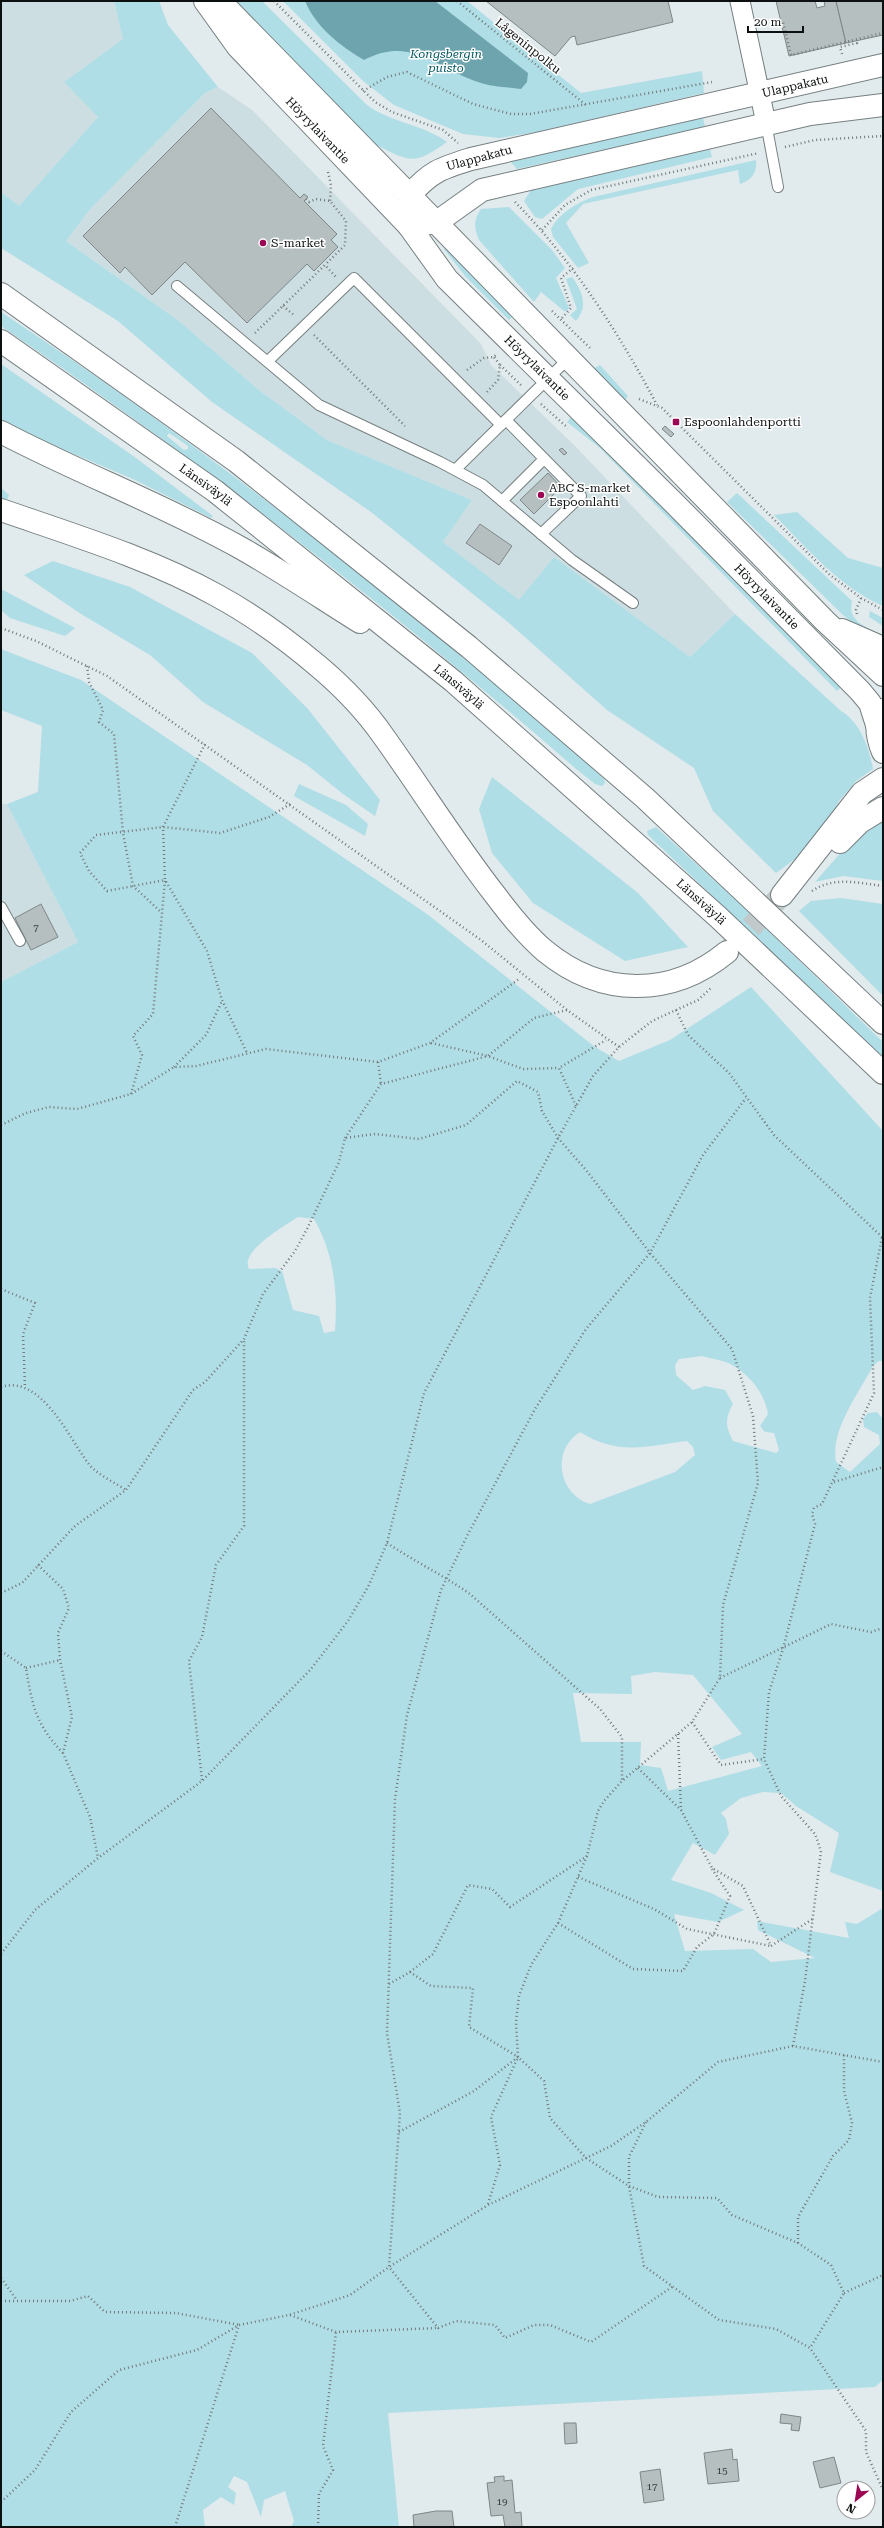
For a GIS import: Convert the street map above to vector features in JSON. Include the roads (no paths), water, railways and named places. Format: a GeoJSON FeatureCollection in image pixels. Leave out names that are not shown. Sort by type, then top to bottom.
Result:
{"type":"FeatureCollection","features":[{"type":"Feature","properties":{"kind":"main road","name":"Höyrylaivantie"},"geometry":{"type":"LineString","coordinates":[[205,1],[238,47],[409,226],[447,279],[549,378],[860,690],[880,715],[878,741],[883,752]]}},
{"type":"Feature","properties":{"kind":"main road","name":"Höyrylaivantie"},"geometry":{"type":"LineString","coordinates":[[220,1],[825,621],[883,675]]}},
{"type":"Feature","properties":{"kind":"main road","name":"Ulappakatu"},"geometry":{"type":"LineString","coordinates":[[410,195],[425,177],[442,168],[471,159],[861,72],[883,65]]}},
{"type":"Feature","properties":{"kind":"main road"},"geometry":{"type":"LineString","coordinates":[[410,195],[409,226],[436,222],[482,190],[766,124],[832,110],[878,103]]}},
{"type":"Feature","properties":{"kind":"main road"},"geometry":{"type":"LineString","coordinates":[[1,294],[236,461],[469,647],[645,798],[883,1023]]}},
{"type":"Feature","properties":{"kind":"main road","name":"Länsiväylä"},"geometry":{"type":"LineString","coordinates":[[1,341],[215,491],[453,681],[746,942],[883,1073]]}},
{"type":"Feature","properties":{"kind":"main road"},"geometry":{"type":"LineString","coordinates":[[1,432],[58,462],[140,498],[239,547],[453,681]]}},
{"type":"Feature","properties":{"kind":"main road"},"geometry":{"type":"LineString","coordinates":[[1,448],[58,462]]}},
{"type":"Feature","properties":{"kind":"main road"},"geometry":{"type":"LineString","coordinates":[[1,510],[106,546],[165,571],[215,594],[287,640],[326,673],[357,704],[383,734],[476,872],[522,930],[547,953],[568,967],[607,983],[647,986],[685,978],[714,963],[727,952]]}},
{"type":"Feature","properties":{"kind":"main road","name":"Höyrylaivantie"},"geometry":{"type":"LineString","coordinates":[[825,621],[883,648]]}},
{"type":"Feature","properties":{"kind":"main road"},"geometry":{"type":"LineString","coordinates":[[883,779],[871,785],[862,793],[795,890],[810,872],[860,822],[883,808]]}},
{"type":"Feature","properties":{"kind":"street"},"geometry":{"type":"LineString","coordinates":[[740,1],[766,124]]}},
{"type":"Feature","properties":{"kind":"lane"},"geometry":{"type":"LineString","coordinates":[[861,72],[883,73]]}},
{"type":"Feature","properties":{"kind":"lane"},"geometry":{"type":"LineString","coordinates":[[766,124],[778,187]]}},
{"type":"Feature","properties":{"kind":"lane"},"geometry":{"type":"LineString","coordinates":[[268,361],[354,278],[455,381],[477,402],[504,423],[544,459],[581,496],[541,534]]}},
{"type":"Feature","properties":{"kind":"lane"},"geometry":{"type":"LineString","coordinates":[[177,286],[246,342],[319,405],[456,469],[483,485],[572,560],[633,603]]}},
{"type":"Feature","properties":{"kind":"lane"},"geometry":{"type":"LineString","coordinates":[[456,469],[568,359]]}},
{"type":"Feature","properties":{"kind":"lane"},"geometry":{"type":"LineString","coordinates":[[502,501],[544,459]]}},
{"type":"Feature","properties":{"kind":"lane"},"geometry":{"type":"LineString","coordinates":[[1,907],[20,941]]}},
{"type":"Feature","properties":{"kind":"tunnel"},"geometry":{"type":"LineString","coordinates":[[728,951],[782,895]]}},
{"type":"Feature","properties":{"kind":"place","name":"S-market"},"geometry":{"type":"Point","coordinates":[263,243]}},
{"type":"Feature","properties":{"kind":"place","name":"Espoonlahdenportti"},"geometry":{"type":"Point","coordinates":[676,422]}},
{"type":"Feature","properties":{"kind":"place","name":"ABC S-market Espoonlahti"},"geometry":{"type":"Point","coordinates":[541,495]}},
{"type":"Feature","properties":{"kind":"park label","name":"Kongsbergin puisto"},"geometry":{"type":"Point","coordinates":[446,61]}}]}
